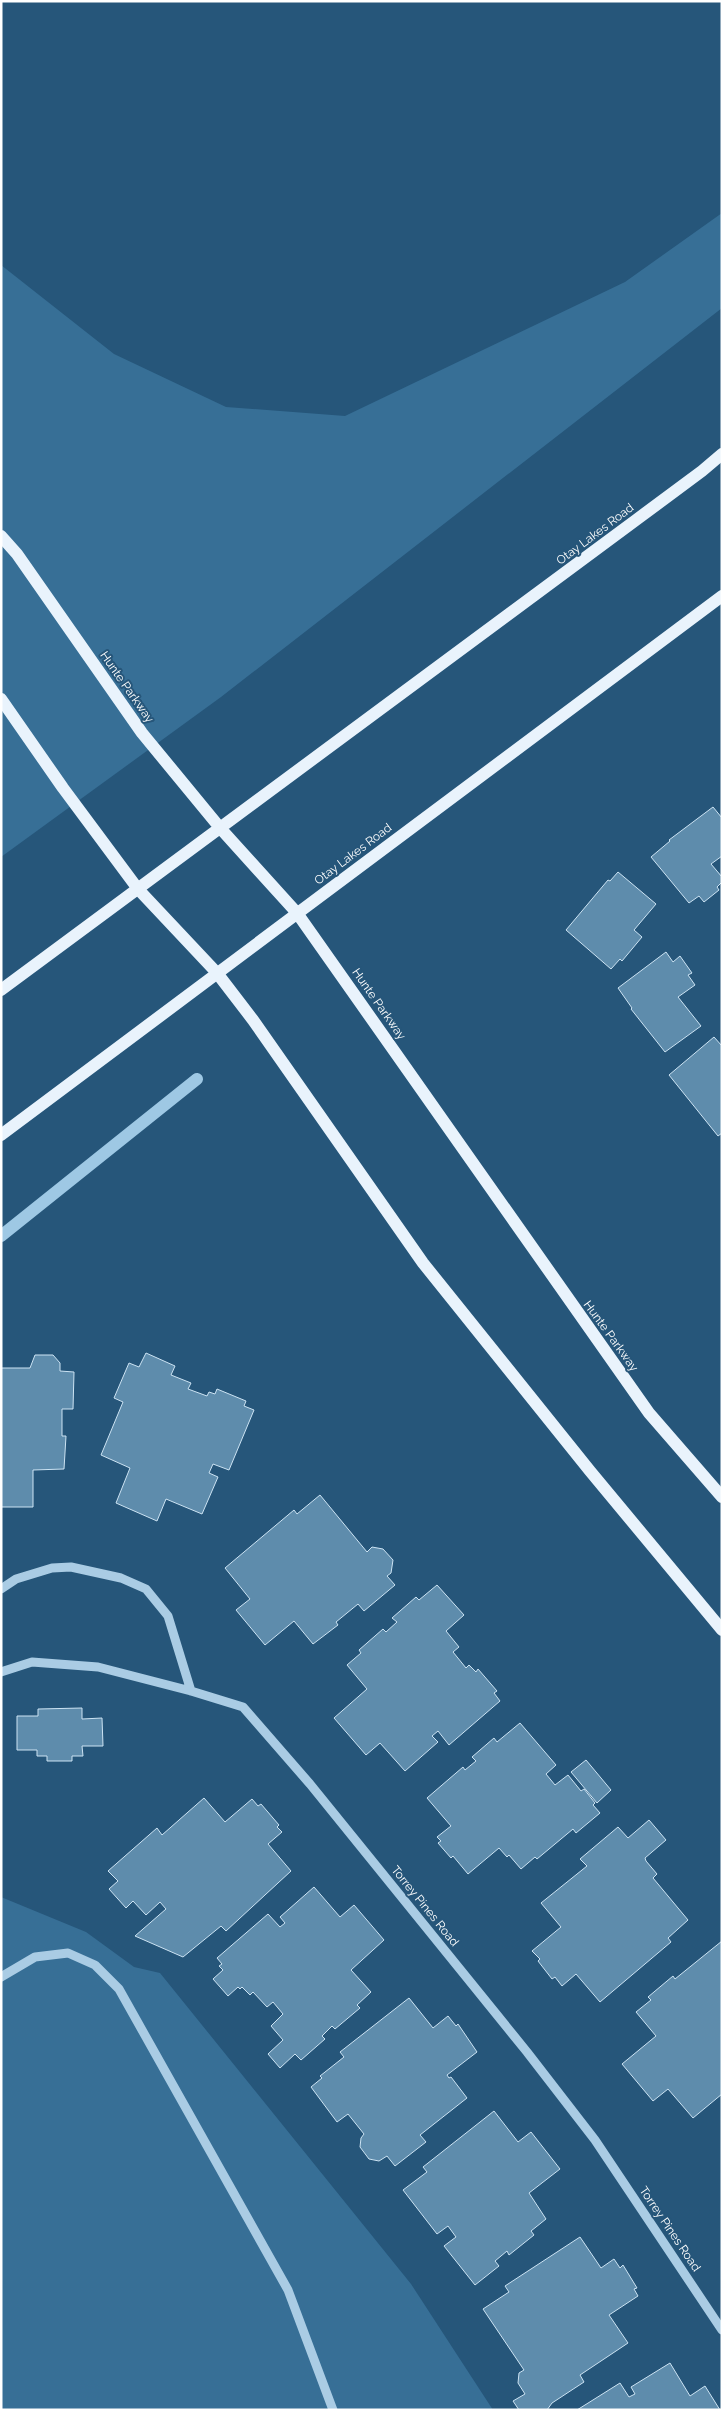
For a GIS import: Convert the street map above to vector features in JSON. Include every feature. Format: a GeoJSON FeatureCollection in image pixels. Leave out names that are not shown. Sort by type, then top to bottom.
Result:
{"type":"FeatureCollection","features":[{"type":"Feature","properties":{"kind":"main road","name":"Otay Lakes Road"},"geometry":{"type":"LineString","coordinates":[[1,990],[221,829],[702,471],[722,454]]}},
{"type":"Feature","properties":{"kind":"main road","name":"Hunte Parkway"},"geometry":{"type":"LineString","coordinates":[[1,536],[17,554],[142,732],[221,829],[297,913],[650,1413],[722,1497]]}},
{"type":"Feature","properties":{"kind":"main road","name":"Otay Lakes Road"},"geometry":{"type":"LineString","coordinates":[[1,1135],[722,596]]}},
{"type":"Feature","properties":{"kind":"main road"},"geometry":{"type":"LineString","coordinates":[[1,699],[63,788],[138,889],[217,973],[262,1033],[423,1263],[590,1471],[722,1630]]}},
{"type":"Feature","properties":{"kind":"street"},"geometry":{"type":"LineString","coordinates":[[1,1589],[16,1579],[52,1568],[71,1567],[121,1578],[146,1589],[168,1616],[191,1691]]}},
{"type":"Feature","properties":{"kind":"street","name":"Torrey Pines Road"},"geometry":{"type":"LineString","coordinates":[[1,1672],[32,1662],[98,1667],[191,1691],[243,1707],[310,1784],[527,2052],[595,2140],[722,2330]]}},
{"type":"Feature","properties":{"kind":"street"},"geometry":{"type":"LineString","coordinates":[[1,1977],[35,1957],[68,1953],[95,1965],[119,1989],[288,2290],[334,2410]]}},
{"type":"Feature","properties":{"kind":"shaded area"},"geometry":{"type":"Polygon","coordinates":[[[722,213],[722,308],[221,697],[1,857],[1,265],[114,354],[226,407],[345,416],[625,282],[722,213]]]}},
{"type":"Feature","properties":{"kind":"shaded area"},"geometry":{"type":"Polygon","coordinates":[[[1,1897],[86,1932],[134,1967],[160,1973],[411,2284],[493,2410],[1,2410],[1,1897]]]}},
{"type":"Feature","properties":{"kind":"building"},"geometry":{"type":"Polygon","coordinates":[[[713,807],[722,818],[722,856],[711,864],[722,877],[722,882],[717,887],[719,890],[704,902],[699,896],[689,903],[651,857],[669,840],[713,807]]]}},
{"type":"Feature","properties":{"kind":"building"},"geometry":{"type":"Polygon","coordinates":[[[618,872],[656,904],[634,930],[642,937],[622,961],[620,959],[611,969],[566,930],[608,880],[610,881],[618,872]]]}},
{"type":"Feature","properties":{"kind":"building"},"geometry":{"type":"Polygon","coordinates":[[[666,952],[673,962],[680,956],[692,973],[688,975],[695,985],[678,997],[701,1026],[665,1052],[631,1009],[618,988],[666,952]]]}},
{"type":"Feature","properties":{"kind":"building"},"geometry":{"type":"Polygon","coordinates":[[[714,1037],[722,1046],[722,1133],[718,1136],[669,1075],[714,1037]]]}},
{"type":"Feature","properties":{"kind":"building"},"geometry":{"type":"Polygon","coordinates":[[[146,1353],[175,1366],[171,1375],[191,1383],[188,1389],[207,1396],[209,1392],[215,1394],[217,1389],[246,1401],[244,1406],[254,1410],[229,1470],[213,1464],[209,1473],[218,1477],[202,1514],[166,1499],[157,1521],[116,1503],[130,1468],[101,1455],[123,1402],[114,1398],[129,1363],[139,1367],[146,1353]]]}},
{"type":"Feature","properties":{"kind":"building"},"geometry":{"type":"Polygon","coordinates":[[[35,1355],[53,1355],[60,1363],[60,1371],[74,1372],[73,1409],[62,1409],[62,1436],[66,1436],[64,1469],[33,1470],[33,1507],[1,1507],[1,1368],[30,1368],[35,1355]]]}},
{"type":"Feature","properties":{"kind":"building"},"geometry":{"type":"Polygon","coordinates":[[[320,1495],[367,1552],[372,1547],[383,1549],[393,1560],[391,1573],[387,1576],[395,1585],[364,1611],[358,1604],[336,1622],[338,1625],[313,1644],[294,1621],[265,1645],[236,1610],[250,1599],[225,1568],[294,1510],[297,1514],[320,1495]]]}},
{"type":"Feature","properties":{"kind":"building"},"geometry":{"type":"Polygon","coordinates":[[[437,1585],[464,1615],[446,1631],[459,1647],[453,1652],[466,1668],[469,1665],[476,1672],[478,1669],[497,1691],[494,1693],[500,1701],[449,1745],[438,1731],[432,1736],[438,1742],[405,1771],[380,1743],[366,1755],[334,1718],[367,1689],[347,1665],[361,1653],[359,1650],[383,1629],[386,1632],[397,1622],[392,1618],[416,1597],[419,1600],[437,1585]]]}},
{"type":"Feature","properties":{"kind":"building"},"geometry":{"type":"Polygon","coordinates":[[[82,1708],[82,1719],[102,1718],[103,1746],[82,1746],[83,1756],[72,1756],[72,1761],[47,1761],[47,1756],[37,1756],[37,1750],[17,1750],[17,1716],[38,1716],[38,1709],[82,1708]]]}},
{"type":"Feature","properties":{"kind":"building"},"geometry":{"type":"Polygon","coordinates":[[[520,1723],[556,1765],[546,1774],[555,1785],[568,1775],[581,1791],[584,1789],[600,1813],[576,1833],[573,1829],[537,1859],[535,1857],[521,1869],[509,1855],[507,1857],[499,1848],[468,1874],[453,1856],[451,1858],[438,1843],[441,1841],[437,1837],[451,1826],[427,1798],[463,1767],[465,1770],[476,1761],[472,1757],[494,1738],[497,1742],[520,1723]]]}},
{"type":"Feature","properties":{"kind":"building"},"geometry":{"type":"Polygon","coordinates":[[[586,1760],[611,1790],[597,1803],[571,1772],[586,1760]]]}},
{"type":"Feature","properties":{"kind":"building"},"geometry":{"type":"Polygon","coordinates":[[[204,1798],[225,1822],[252,1799],[258,1806],[261,1804],[279,1825],[277,1827],[282,1832],[268,1844],[291,1871],[226,1931],[221,1926],[183,1957],[135,1936],[166,1909],[160,1902],[146,1915],[133,1901],[126,1908],[109,1889],[118,1881],[108,1871],[157,1828],[162,1835],[204,1798]]]}},
{"type":"Feature","properties":{"kind":"building"},"geometry":{"type":"Polygon","coordinates":[[[649,1820],[666,1840],[645,1858],[646,1861],[657,1874],[653,1878],[688,1920],[668,1938],[671,1942],[600,2002],[576,1974],[562,1986],[555,1977],[552,1979],[538,1961],[540,1959],[532,1951],[561,1927],[541,1903],[587,1866],[580,1859],[618,1827],[628,1838],[649,1820]]]}},
{"type":"Feature","properties":{"kind":"building"},"geometry":{"type":"Polygon","coordinates":[[[314,1887],[340,1917],[354,1905],[384,1940],[351,1970],[371,1992],[357,2005],[360,2008],[335,2029],[332,2026],[322,2036],[325,2039],[301,2060],[295,2054],[280,2068],[268,2054],[283,2040],[271,2026],[283,2014],[273,2002],[267,2007],[253,1992],[250,1995],[242,1987],[240,1989],[238,1987],[228,1996],[213,1979],[223,1970],[219,1966],[222,1964],[217,1958],[268,1914],[280,1927],[285,1923],[280,1917],[314,1887]]]}},
{"type":"Feature","properties":{"kind":"building"},"geometry":{"type":"Polygon","coordinates":[[[722,1941],[722,2094],[693,2118],[668,2089],[653,2101],[622,2064],[656,2036],[636,2012],[651,2000],[648,1997],[673,1976],[675,1979],[722,1941]]]}},
{"type":"Feature","properties":{"kind":"building"},"geometry":{"type":"Polygon","coordinates":[[[409,1998],[433,2028],[448,2016],[456,2026],[458,2024],[477,2052],[447,2075],[449,2078],[451,2077],[467,2098],[420,2135],[426,2142],[395,2166],[387,2156],[379,2161],[369,2159],[360,2147],[361,2138],[364,2134],[348,2114],[337,2122],[311,2087],[322,2078],[320,2076],[344,2057],[340,2052],[409,1998]]]}},
{"type":"Feature","properties":{"kind":"building"},"geometry":{"type":"Polygon","coordinates":[[[494,2111],[518,2142],[531,2132],[560,2169],[529,2193],[546,2219],[531,2231],[534,2235],[509,2255],[507,2251],[495,2261],[499,2266],[475,2285],[444,2246],[456,2237],[448,2226],[437,2234],[403,2190],[427,2172],[423,2167],[494,2111]]]}},
{"type":"Feature","properties":{"kind":"building"},"geometry":{"type":"Polygon","coordinates":[[[580,2237],[601,2268],[614,2259],[620,2268],[623,2265],[637,2288],[634,2289],[638,2296],[609,2315],[628,2343],[580,2375],[584,2382],[552,2403],[547,2410],[519,2410],[513,2401],[525,2394],[518,2383],[519,2373],[524,2370],[483,2309],[509,2292],[505,2286],[580,2237]]]}},
{"type":"Feature","properties":{"kind":"building"},"geometry":{"type":"Polygon","coordinates":[[[670,2363],[690,2396],[705,2386],[720,2410],[577,2410],[620,2383],[629,2397],[635,2394],[631,2387],[670,2363]]]}},
{"type":"Feature","properties":{"kind":"waterway"},"geometry":{"type":"LineString","coordinates":[[1,1236],[197,1079]]}}]}
